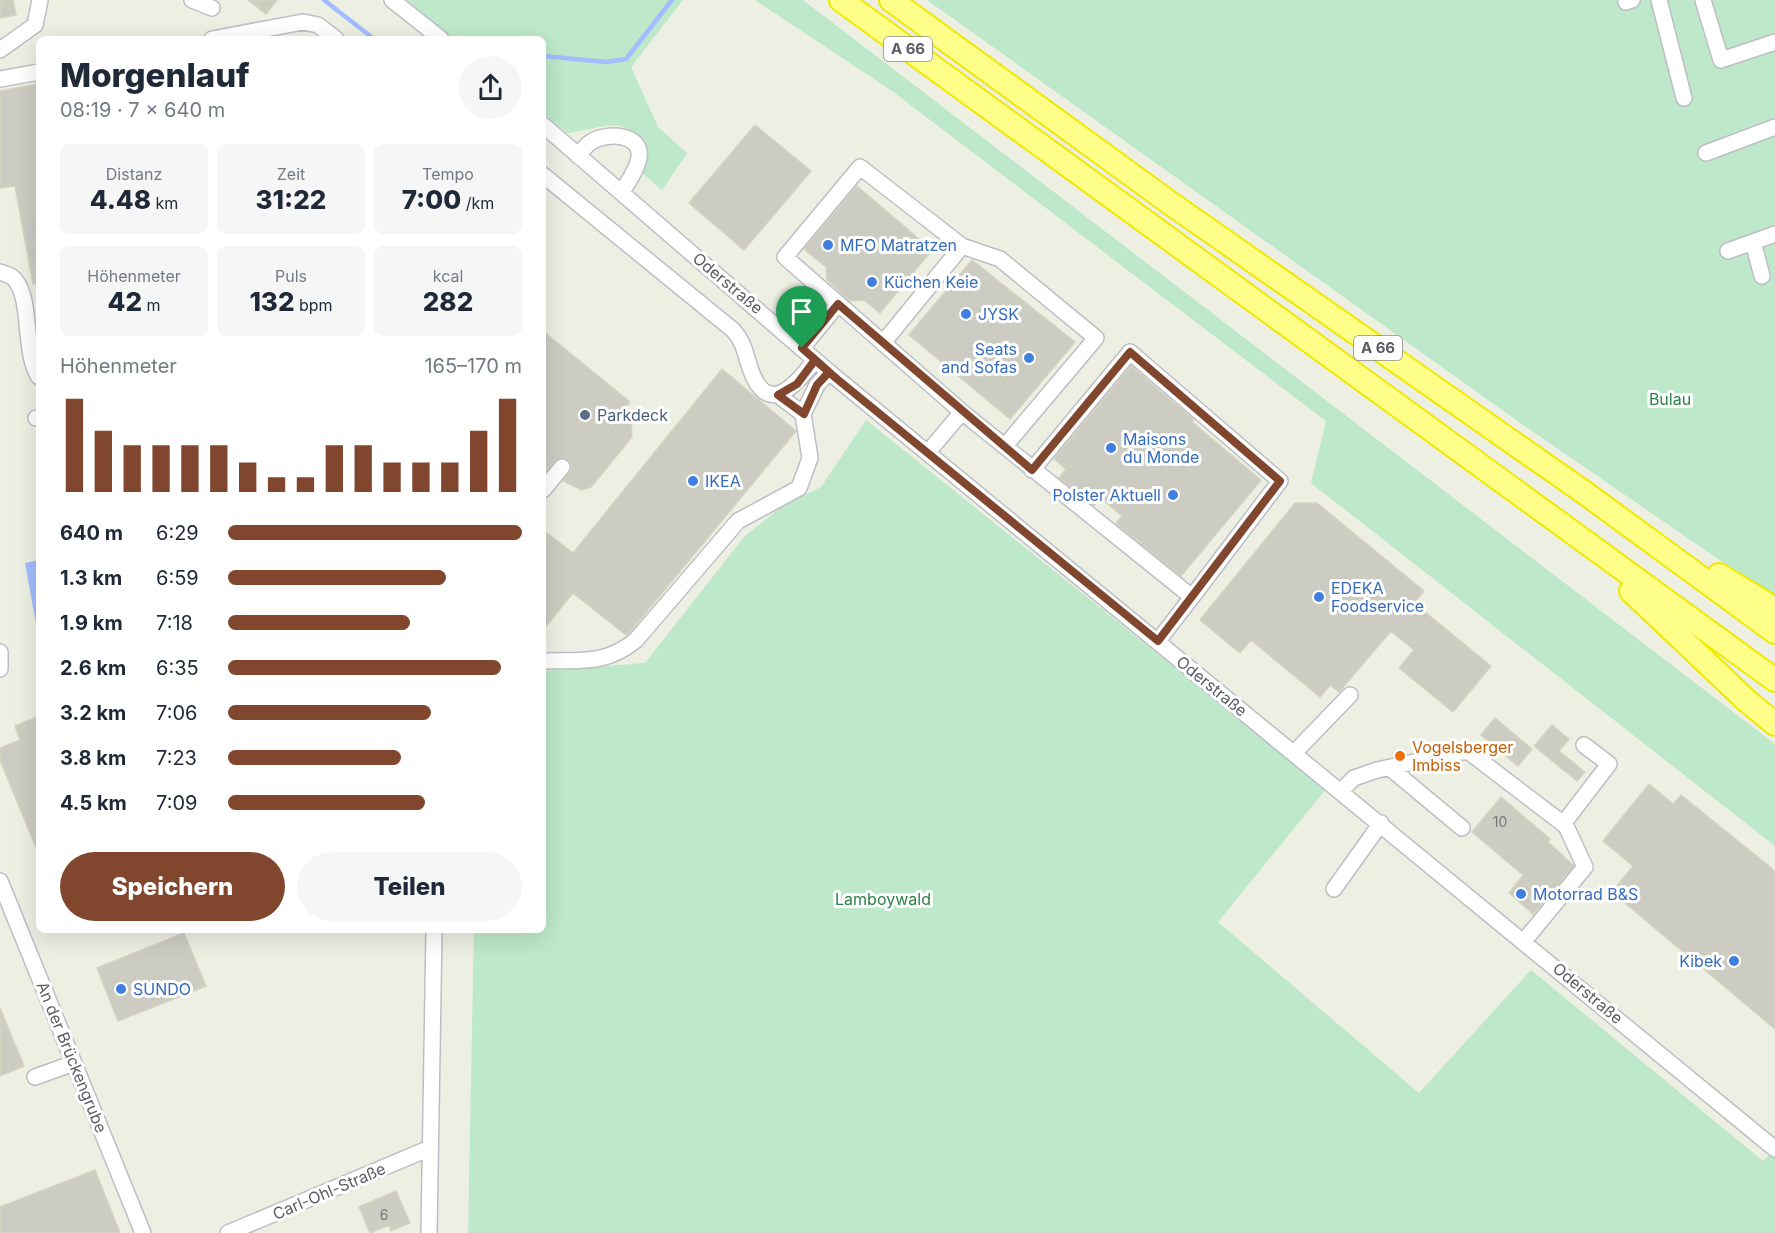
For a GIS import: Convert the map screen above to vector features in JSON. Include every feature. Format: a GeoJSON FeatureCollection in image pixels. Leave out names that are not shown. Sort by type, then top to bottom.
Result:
{"type":"FeatureCollection","features":[{"type":"Feature","properties":{"kind":"highway","name":"A 66"},"geometry":{"type":"LineString","coordinates":[[841,0],[1775,680]]}},
{"type":"Feature","properties":{"kind":"highway","name":"A 66"},"geometry":{"type":"LineString","coordinates":[[891,0],[1170,203],[1585,493],[1775,632]]}},
{"type":"Feature","properties":{"kind":"highway"},"geometry":{"type":"LineString","coordinates":[[1585,493],[1775,609]]}},
{"type":"Feature","properties":{"kind":"highway"},"geometry":{"type":"LineString","coordinates":[[1567,530],[1747,701],[1775,724]]}},
{"type":"Feature","properties":{"kind":"street"},"geometry":{"type":"LineString","coordinates":[[0,50],[36,25],[40,0]]}},
{"type":"Feature","properties":{"kind":"street"},"geometry":{"type":"LineString","coordinates":[[192,0],[212,8]]}},
{"type":"Feature","properties":{"kind":"street"},"geometry":{"type":"LineString","coordinates":[[392,0],[437,36]]}},
{"type":"Feature","properties":{"kind":"street"},"geometry":{"type":"LineString","coordinates":[[1659,0],[1684,98]]}},
{"type":"Feature","properties":{"kind":"street"},"geometry":{"type":"LineString","coordinates":[[1703,0],[1721,60],[1775,42]]}},
{"type":"Feature","properties":{"kind":"street"},"geometry":{"type":"LineString","coordinates":[[228,36],[303,22],[318,26],[332,36]]}},
{"type":"Feature","properties":{"kind":"street"},"geometry":{"type":"LineString","coordinates":[[0,79],[36,73]]}},
{"type":"Feature","properties":{"kind":"street"},"geometry":{"type":"LineString","coordinates":[[1706,153],[1775,127]]}},
{"type":"Feature","properties":{"kind":"street","name":"Oderstraße"},"geometry":{"type":"LineString","coordinates":[[546,128],[829,372],[1775,1149]]}},
{"type":"Feature","properties":{"kind":"street"},"geometry":{"type":"LineString","coordinates":[[578,156],[591,141],[608,136],[626,137],[633,142],[639,149],[639,157],[622,192]]}},
{"type":"Feature","properties":{"kind":"street"},"geometry":{"type":"LineString","coordinates":[[1005,446],[1096,338],[1000,259],[963,246],[860,167],[785,257],[962,412],[1192,597]]}},
{"type":"Feature","properties":{"kind":"street"},"geometry":{"type":"LineString","coordinates":[[548,180],[733,330],[745,347],[755,381],[770,394],[778,395],[804,414]]}},
{"type":"Feature","properties":{"kind":"street"},"geometry":{"type":"LineString","coordinates":[[1728,251],[1775,234]]}},
{"type":"Feature","properties":{"kind":"street"},"geometry":{"type":"LineString","coordinates":[[1753,242],[1762,276]]}},
{"type":"Feature","properties":{"kind":"street"},"geometry":{"type":"LineString","coordinates":[[883,343],[963,246]]}},
{"type":"Feature","properties":{"kind":"street"},"geometry":{"type":"LineString","coordinates":[[0,272],[11,277],[20,290],[36,371]]}},
{"type":"Feature","properties":{"kind":"street"},"geometry":{"type":"LineString","coordinates":[[802,348],[838,304]]}},
{"type":"Feature","properties":{"kind":"street"},"geometry":{"type":"LineString","coordinates":[[1032,470],[1130,352],[1280,481],[1158,641]]}},
{"type":"Feature","properties":{"kind":"street"},"geometry":{"type":"LineString","coordinates":[[778,395],[797,384],[815,360]]}},
{"type":"Feature","properties":{"kind":"street"},"geometry":{"type":"LineString","coordinates":[[546,661],[589,660],[620,653],[636,640],[738,521],[799,488],[810,458],[804,414],[817,385],[829,372]]}},
{"type":"Feature","properties":{"kind":"street"},"geometry":{"type":"LineString","coordinates":[[928,452],[962,412]]}},
{"type":"Feature","properties":{"kind":"street"},"geometry":{"type":"LineString","coordinates":[[546,486],[562,467]]}},
{"type":"Feature","properties":{"kind":"street"},"geometry":{"type":"LineString","coordinates":[[0,652],[0,669]]}},
{"type":"Feature","properties":{"kind":"street"},"geometry":{"type":"LineString","coordinates":[[1294,753],[1350,695]]}},
{"type":"Feature","properties":{"kind":"street"},"geometry":{"type":"LineString","coordinates":[[1563,824],[1608,765],[1584,745]]}},
{"type":"Feature","properties":{"kind":"street"},"geometry":{"type":"LineString","coordinates":[[1341,791],[1354,778],[1460,752],[1469,752],[1563,824],[1585,867],[1524,941]]}},
{"type":"Feature","properties":{"kind":"street"},"geometry":{"type":"LineString","coordinates":[[1390,768],[1462,828]]}},
{"type":"Feature","properties":{"kind":"street"},"geometry":{"type":"LineString","coordinates":[[1334,889],[1381,824]]}},
{"type":"Feature","properties":{"kind":"street","name":"An der Brückengrube"},"geometry":{"type":"LineString","coordinates":[[0,882],[143,1233]]}},
{"type":"Feature","properties":{"kind":"street"},"geometry":{"type":"LineString","coordinates":[[429,1233],[434,933]]}},
{"type":"Feature","properties":{"kind":"street"},"geometry":{"type":"LineString","coordinates":[[34,1077],[74,1063]]}},
{"type":"Feature","properties":{"kind":"street","name":"Carl-Ohl-Straße"},"geometry":{"type":"LineString","coordinates":[[228,1233],[430,1148]]}},
{"type":"Feature","properties":{"kind":"green space"},"geometry":{"type":"Polygon","coordinates":[[[407,0],[683,0],[631,67],[658,127],[687,153],[662,190],[641,172],[648,149],[630,130],[612,126],[567,133],[546,116],[546,36],[450,36],[407,0]]]}},
{"type":"Feature","properties":{"kind":"green space"},"geometry":{"type":"Polygon","coordinates":[[[755,0],[803,0],[1775,744],[1775,846],[1311,483],[1326,421],[892,91],[755,0]]]}},
{"type":"Feature","properties":{"kind":"green space","name":"Bulau"},"geometry":{"type":"Polygon","coordinates":[[[927,0],[1775,0],[1775,598],[1526,427],[927,0]]]}},
{"type":"Feature","properties":{"kind":"green space","name":"Lamboywald"},"geometry":{"type":"Polygon","coordinates":[[[866,420],[1326,789],[1218,922],[1419,1093],[1531,970],[1763,1161],[1775,1149],[1775,1233],[468,1233],[474,933],[546,933],[546,671],[645,663],[744,537],[781,507],[821,487],[866,420]]]}},
{"type":"Feature","properties":{"kind":"water"},"geometry":{"type":"Polygon","coordinates":[[[36,561],[36,624],[25,563],[36,561]]]}},
{"type":"Feature","properties":{"kind":"building"},"geometry":{"type":"Polygon","coordinates":[[[0,0],[13,0],[16,15],[0,18],[0,0]]]}},
{"type":"Feature","properties":{"kind":"building"},"geometry":{"type":"Polygon","coordinates":[[[248,0],[277,0],[266,14],[248,0]]]}},
{"type":"Feature","properties":{"kind":"building"},"geometry":{"type":"Polygon","coordinates":[[[36,85],[36,284],[33,284],[15,186],[0,188],[0,91],[36,85]]]}},
{"type":"Feature","properties":{"kind":"building"},"geometry":{"type":"Polygon","coordinates":[[[755,125],[811,171],[744,250],[689,203],[755,125]]]}},
{"type":"Feature","properties":{"kind":"building"},"geometry":{"type":"Polygon","coordinates":[[[857,186],[932,250],[880,313],[864,300],[850,301],[827,280],[826,267],[804,249],[857,186]]]}},
{"type":"Feature","properties":{"kind":"building"},"geometry":{"type":"Polygon","coordinates":[[[972,260],[1075,342],[1010,419],[909,335],[972,260]]]}},
{"type":"Feature","properties":{"kind":"building","name":"Parkdeck"},"geometry":{"type":"Polygon","coordinates":[[[546,333],[630,402],[623,410],[631,420],[632,437],[591,487],[582,490],[563,481],[572,468],[569,460],[564,458],[555,460],[546,471],[546,333]]]}},
{"type":"Feature","properties":{"kind":"building"},"geometry":{"type":"Polygon","coordinates":[[[1131,366],[1194,420],[1192,422],[1261,480],[1181,576],[1116,523],[1122,516],[1101,498],[1094,506],[1059,478],[1066,469],[1054,459],[1131,366]]]}},
{"type":"Feature","properties":{"kind":"building","name":"IKEA"},"geometry":{"type":"Polygon","coordinates":[[[722,369],[796,431],[626,635],[573,593],[546,626],[546,532],[573,553],[722,369]]]}},
{"type":"Feature","properties":{"kind":"building","name":"EDEKA Foodservice"},"geometry":{"type":"Polygon","coordinates":[[[1295,503],[1317,503],[1424,591],[1414,603],[1491,666],[1453,712],[1399,668],[1414,650],[1391,631],[1339,692],[1330,685],[1320,697],[1251,640],[1240,653],[1200,620],[1295,503]]]}},
{"type":"Feature","properties":{"kind":"building"},"geometry":{"type":"Polygon","coordinates":[[[36,717],[36,848],[0,760],[0,748],[20,740],[15,726],[36,717]]]}},
{"type":"Feature","properties":{"kind":"building"},"geometry":{"type":"Polygon","coordinates":[[[1495,718],[1532,749],[1518,766],[1481,735],[1495,718]]]}},
{"type":"Feature","properties":{"kind":"building"},"geometry":{"type":"Polygon","coordinates":[[[1552,725],[1569,739],[1559,751],[1585,772],[1577,781],[1534,746],[1552,725]]]}},
{"type":"Feature","properties":{"kind":"building","name":"Kibek"},"geometry":{"type":"Polygon","coordinates":[[[1649,784],[1673,804],[1681,795],[1775,871],[1775,1029],[1612,892],[1633,866],[1603,841],[1649,784]]]}},
{"type":"Feature","properties":{"kind":"building"},"geometry":{"type":"Polygon","coordinates":[[[1501,797],[1550,839],[1548,842],[1574,866],[1533,914],[1509,893],[1523,875],[1472,832],[1501,797]]]}},
{"type":"Feature","properties":{"kind":"building"},"geometry":{"type":"Polygon","coordinates":[[[184,933],[206,986],[118,1021],[97,968],[184,933]]]}},
{"type":"Feature","properties":{"kind":"building"},"geometry":{"type":"Polygon","coordinates":[[[0,1008],[24,1066],[0,1076],[0,1008]]]}},
{"type":"Feature","properties":{"kind":"building"},"geometry":{"type":"Polygon","coordinates":[[[95,1170],[120,1233],[0,1233],[0,1207],[95,1170]]]}},
{"type":"Feature","properties":{"kind":"building"},"geometry":{"type":"Polygon","coordinates":[[[396,1191],[410,1223],[391,1231],[389,1225],[370,1233],[359,1207],[396,1191]]]}},
{"type":"Feature","properties":{"kind":"waterway"},"geometry":{"type":"LineString","coordinates":[[324,0],[370,36]]}},
{"type":"Feature","properties":{"kind":"waterway"},"geometry":{"type":"LineString","coordinates":[[546,56],[606,62],[626,59],[672,0]]}},
{"type":"Feature","properties":{"kind":"tunnel"},"geometry":{"type":"LineString","coordinates":[[36,230],[33,230],[36,246]]}},
{"type":"Feature","properties":{"kind":"place","name":"MFO Matratzen"},"geometry":{"type":"Point","coordinates":[828,245]}},
{"type":"Feature","properties":{"kind":"place","name":"Küchen Keie"},"geometry":{"type":"Point","coordinates":[872,282]}},
{"type":"Feature","properties":{"kind":"place","name":"JYSK"},"geometry":{"type":"Point","coordinates":[966,314]}},
{"type":"Feature","properties":{"kind":"place","name":"Seats and Sofas"},"geometry":{"type":"Point","coordinates":[1029,358]}},
{"type":"Feature","properties":{"kind":"place","name":"Parkdeck"},"geometry":{"type":"Point","coordinates":[585,415]}},
{"type":"Feature","properties":{"kind":"place","name":"Maisons du Monde"},"geometry":{"type":"Point","coordinates":[1111,448]}},
{"type":"Feature","properties":{"kind":"place","name":"IKEA"},"geometry":{"type":"Point","coordinates":[693,481]}},
{"type":"Feature","properties":{"kind":"place","name":"Polster Aktuell"},"geometry":{"type":"Point","coordinates":[1173,495]}},
{"type":"Feature","properties":{"kind":"place","name":"EDEKA Foodservice"},"geometry":{"type":"Point","coordinates":[1319,597]}},
{"type":"Feature","properties":{"kind":"place","name":"Vogelsberger Imbiss"},"geometry":{"type":"Point","coordinates":[1400,756]}},
{"type":"Feature","properties":{"kind":"place","name":"Motorrad B&S"},"geometry":{"type":"Point","coordinates":[1521,894]}},
{"type":"Feature","properties":{"kind":"place","name":"Kibek"},"geometry":{"type":"Point","coordinates":[1734,961]}},
{"type":"Feature","properties":{"kind":"place","name":"SUNDO"},"geometry":{"type":"Point","coordinates":[121,989]}},
{"type":"Feature","properties":{"kind":"route"},"geometry":{"type":"LineString","coordinates":[[802,348],[829,372],[817,385],[804,414],[778,395],[787,392],[797,384],[815,360],[829,372],[837,379],[1158,641],[1280,481],[1130,352],[1032,470],[838,304],[802,348]]}}]}
